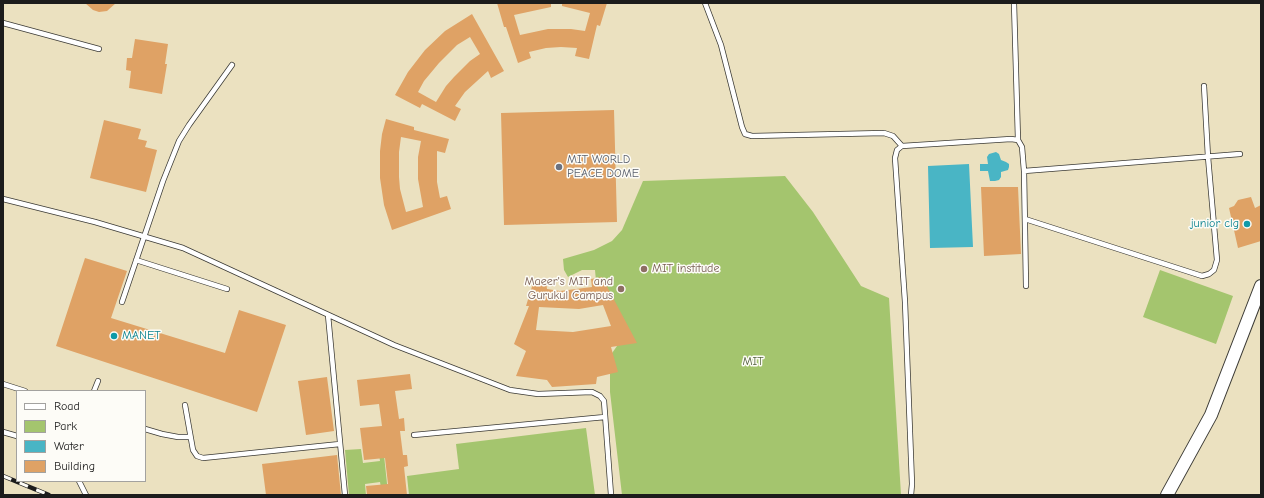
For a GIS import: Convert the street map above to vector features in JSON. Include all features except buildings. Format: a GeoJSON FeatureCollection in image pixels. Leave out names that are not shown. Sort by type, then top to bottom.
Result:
{"type":"FeatureCollection","features":[{"type":"Feature","properties":{"kind":"street"},"geometry":{"type":"LineString","coordinates":[[1167,495],[1211,415],[1261,286]]}},
{"type":"Feature","properties":{"kind":"lane"},"geometry":{"type":"LineString","coordinates":[[705,3],[721,46],[745,134],[752,136],[884,133],[893,136],[902,146]]}},
{"type":"Feature","properties":{"kind":"lane"},"geometry":{"type":"LineString","coordinates":[[1014,3],[1018,140],[1022,147],[1024,171],[1026,286]]}},
{"type":"Feature","properties":{"kind":"lane"},"geometry":{"type":"LineString","coordinates":[[3,23],[99,49]]}},
{"type":"Feature","properties":{"kind":"lane"},"geometry":{"type":"LineString","coordinates":[[122,302],[162,181],[179,141],[232,65]]}},
{"type":"Feature","properties":{"kind":"lane"},"geometry":{"type":"LineString","coordinates":[[1025,219],[1202,276],[1209,274],[1214,270],[1217,260],[1208,157],[1204,86]]}},
{"type":"Feature","properties":{"kind":"lane"},"geometry":{"type":"LineString","coordinates":[[911,495],[912,484],[905,302],[895,158],[897,150],[902,146],[1010,139],[1018,140]]}},
{"type":"Feature","properties":{"kind":"lane"},"geometry":{"type":"LineString","coordinates":[[1024,171],[1240,154]]}},
{"type":"Feature","properties":{"kind":"lane"},"geometry":{"type":"LineString","coordinates":[[3,199],[95,222],[183,248],[394,345],[510,390],[538,394],[592,392],[600,396],[604,401],[611,495]]}},
{"type":"Feature","properties":{"kind":"lane"},"geometry":{"type":"LineString","coordinates":[[136,260],[226,289]]}},
{"type":"Feature","properties":{"kind":"lane"},"geometry":{"type":"LineString","coordinates":[[328,315],[345,495]]}},
{"type":"Feature","properties":{"kind":"lane"},"geometry":{"type":"LineString","coordinates":[[94,390],[98,381]]}},
{"type":"Feature","properties":{"kind":"lane"},"geometry":{"type":"LineString","coordinates":[[3,384],[22,390]]}},
{"type":"Feature","properties":{"kind":"lane"},"geometry":{"type":"LineString","coordinates":[[185,404],[193,450],[197,456],[203,458],[340,444]]}},
{"type":"Feature","properties":{"kind":"lane"},"geometry":{"type":"LineString","coordinates":[[414,435],[605,417]]}},
{"type":"Feature","properties":{"kind":"lane"},"geometry":{"type":"LineString","coordinates":[[146,429],[178,437],[190,437]]}},
{"type":"Feature","properties":{"kind":"lane"},"geometry":{"type":"LineString","coordinates":[[3,432],[16,436]]}},
{"type":"Feature","properties":{"kind":"lane"},"geometry":{"type":"LineString","coordinates":[[80,482],[86,495]]}},
{"type":"Feature","properties":{"kind":"green space","name":"MIT"},"geometry":{"type":"Polygon","coordinates":[[[785,176],[813,212],[861,286],[889,298],[901,495],[622,495],[610,392],[610,356],[624,336],[596,281],[595,270],[582,270],[568,277],[564,270],[563,259],[594,250],[612,241],[622,230],[643,181],[785,176]]]}},
{"type":"Feature","properties":{"kind":"green space"},"geometry":{"type":"Polygon","coordinates":[[[1160,270],[1233,296],[1216,344],[1143,317],[1160,270]]]}},
{"type":"Feature","properties":{"kind":"green space"},"geometry":{"type":"Polygon","coordinates":[[[586,428],[595,495],[409,495],[407,476],[459,469],[456,444],[586,428]]]}},
{"type":"Feature","properties":{"kind":"green space"},"geometry":{"type":"Polygon","coordinates":[[[383,446],[388,493],[382,493],[380,482],[365,484],[366,495],[349,495],[345,450],[361,449],[363,463],[380,461],[378,447],[383,446]]]}},
{"type":"Feature","properties":{"kind":"water"},"geometry":{"type":"Polygon","coordinates":[[[996,152],[999,154],[1001,160],[1009,164],[1009,167],[1008,170],[1001,172],[1001,177],[999,180],[990,181],[988,171],[980,171],[980,164],[988,164],[987,157],[989,154],[996,152]]]}},
{"type":"Feature","properties":{"kind":"water"},"geometry":{"type":"Polygon","coordinates":[[[969,164],[973,247],[930,248],[928,166],[969,164]]]}},
{"type":"Feature","properties":{"kind":"railway"},"geometry":{"type":"LineString","coordinates":[[3,476],[16,481]]}},
{"type":"Feature","properties":{"kind":"railway"},"geometry":{"type":"LineString","coordinates":[[18,482],[49,495]]}},
{"type":"Feature","properties":{"kind":"place","name":"MIT WORLD PEACE DOME"},"geometry":{"type":"Point","coordinates":[559,167]}},
{"type":"Feature","properties":{"kind":"place","name":"junior clg"},"geometry":{"type":"Point","coordinates":[1247,224]}},
{"type":"Feature","properties":{"kind":"place","name":"MIT institude"},"geometry":{"type":"Point","coordinates":[644,269]}},
{"type":"Feature","properties":{"kind":"place","name":"Maeer's MIT and Gurukul Campus"},"geometry":{"type":"Point","coordinates":[621,289]}},
{"type":"Feature","properties":{"kind":"place","name":"MANET"},"geometry":{"type":"Point","coordinates":[114,336]}}]}
